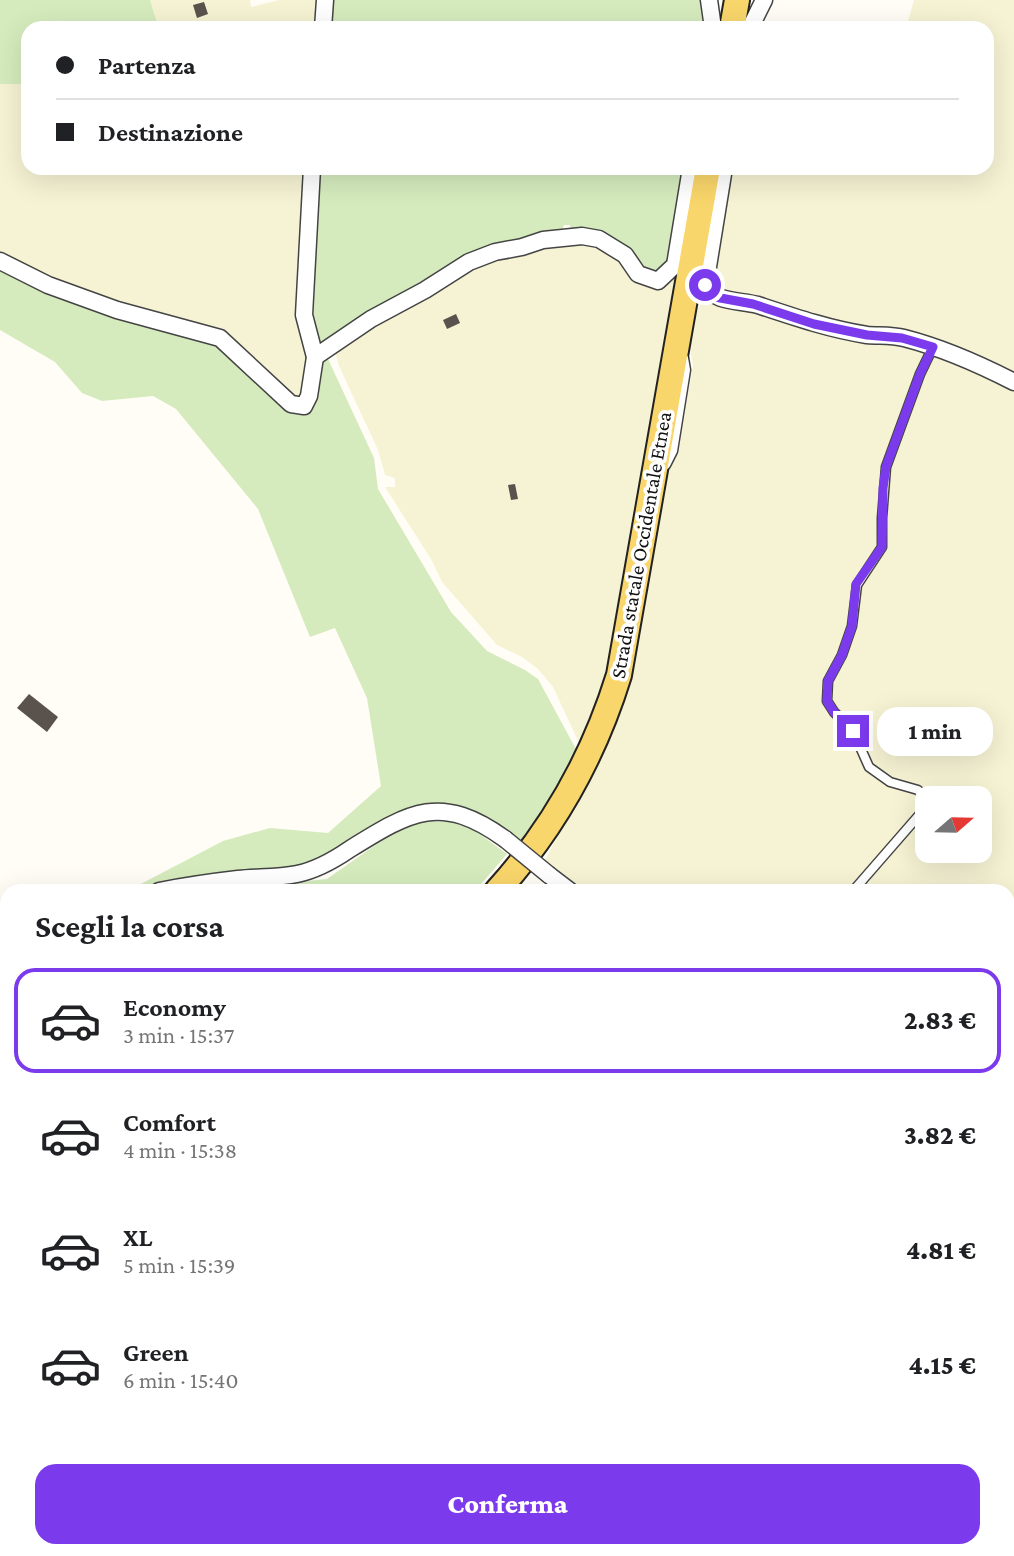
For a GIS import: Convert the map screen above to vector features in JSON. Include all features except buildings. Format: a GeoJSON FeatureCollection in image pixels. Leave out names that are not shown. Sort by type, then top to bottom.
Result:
{"type":"FeatureCollection","features":[{"type":"Feature","properties":{"kind":"main road"},"geometry":{"type":"LineString","coordinates":[[733,21],[737,0]]}},
{"type":"Feature","properties":{"kind":"main road","name":"Strada statale Occidentale Etnea"},"geometry":{"type":"LineString","coordinates":[[502,884],[549,826],[592,750],[608,713],[619,675],[707,175]]}},
{"type":"Feature","properties":{"kind":"street"},"geometry":{"type":"LineString","coordinates":[[324,21],[325,0]]}},
{"type":"Feature","properties":{"kind":"street"},"geometry":{"type":"LineString","coordinates":[[709,0],[712,21]]}},
{"type":"Feature","properties":{"kind":"street"},"geometry":{"type":"LineString","coordinates":[[754,21],[764,0]]}},
{"type":"Feature","properties":{"kind":"street"},"geometry":{"type":"LineString","coordinates":[[0,261],[48,285],[106,306],[220,338],[291,404],[304,406],[309,396],[315,357],[304,314],[312,175]]}},
{"type":"Feature","properties":{"kind":"street"},"geometry":{"type":"LineString","coordinates":[[315,357],[371,319],[425,290],[468,261],[543,240],[582,236],[599,239],[625,255],[638,274],[658,281],[675,264],[690,175]]}},
{"type":"Feature","properties":{"kind":"street"},"geometry":{"type":"LineString","coordinates":[[723,175],[705,285],[708,292],[715,297],[753,304],[814,324],[867,335],[902,338],[978,363],[1014,382]]}},
{"type":"Feature","properties":{"kind":"street"},"geometry":{"type":"LineString","coordinates":[[205,884],[297,874],[335,859],[399,820],[426,813],[454,813],[470,817],[505,839],[561,884]]}},
{"type":"Feature","properties":{"kind":"lane"},"geometry":{"type":"LineString","coordinates":[[859,884],[927,806],[925,797],[918,790],[890,782],[869,767],[853,731],[827,701],[828,681],[842,655],[852,626],[856,584],[882,547],[886,467],[920,374],[933,347]]}},
{"type":"Feature","properties":{"kind":"shaded area"},"geometry":{"type":"Polygon","coordinates":[[[150,0],[250,0],[251,7],[279,0],[316,0],[315,21],[156,21],[150,0]]]}},
{"type":"Feature","properties":{"kind":"shaded area"},"geometry":{"type":"Polygon","coordinates":[[[914,0],[1014,0],[1014,884],[547,884],[536,877],[609,739],[648,568],[663,479],[678,450],[693,366],[688,335],[709,281],[728,175],[994,175],[994,21],[908,21],[914,0]]]}},
{"type":"Feature","properties":{"kind":"shaded area"},"geometry":{"type":"Polygon","coordinates":[[[0,84],[21,84],[21,175],[308,175],[309,355],[302,396],[293,396],[229,340],[116,304],[0,257],[0,84]]]}},
{"type":"Feature","properties":{"kind":"shaded area"},"geometry":{"type":"Polygon","coordinates":[[[590,241],[677,273],[608,670],[596,709],[580,745],[553,687],[538,669],[522,657],[497,645],[442,582],[431,559],[385,487],[395,487],[395,478],[385,475],[378,450],[339,366],[334,348],[467,267],[544,244],[590,241]]]}},
{"type":"Feature","properties":{"kind":"green space"},"geometry":{"type":"Polygon","coordinates":[[[0,0],[150,0],[156,21],[21,21],[21,84],[0,84],[0,0]]]}},
{"type":"Feature","properties":{"kind":"green space"},"geometry":{"type":"Polygon","coordinates":[[[329,0],[706,0],[706,21],[328,21],[329,0]]]}},
{"type":"Feature","properties":{"kind":"green space"},"geometry":{"type":"Polygon","coordinates":[[[319,175],[686,175],[669,265],[654,275],[571,232],[570,225],[564,225],[561,234],[481,252],[318,346],[310,318],[319,175]]]}},
{"type":"Feature","properties":{"kind":"green space"},"geometry":{"type":"Polygon","coordinates":[[[0,270],[46,290],[210,342],[235,357],[292,408],[292,414],[301,415],[304,411],[319,365],[328,359],[374,458],[378,489],[451,612],[487,651],[538,679],[577,751],[522,844],[487,818],[462,807],[437,804],[414,808],[391,818],[301,867],[141,884],[223,841],[270,828],[328,833],[381,786],[367,698],[335,628],[310,637],[258,509],[176,409],[153,396],[102,401],[82,393],[55,362],[0,330],[0,270]]]}},
{"type":"Feature","properties":{"kind":"green space"},"geometry":{"type":"Polygon","coordinates":[[[425,821],[449,822],[470,827],[507,854],[481,884],[280,884],[327,879],[404,827],[425,821]]]}},
{"type":"Feature","properties":{"kind":"route"},"geometry":{"type":"LineString","coordinates":[[705,285],[708,292],[715,297],[753,304],[814,324],[867,335],[902,338],[933,347],[920,374],[886,467],[882,547],[856,584],[852,626],[842,655],[828,681],[827,701],[853,731]]}}]}
